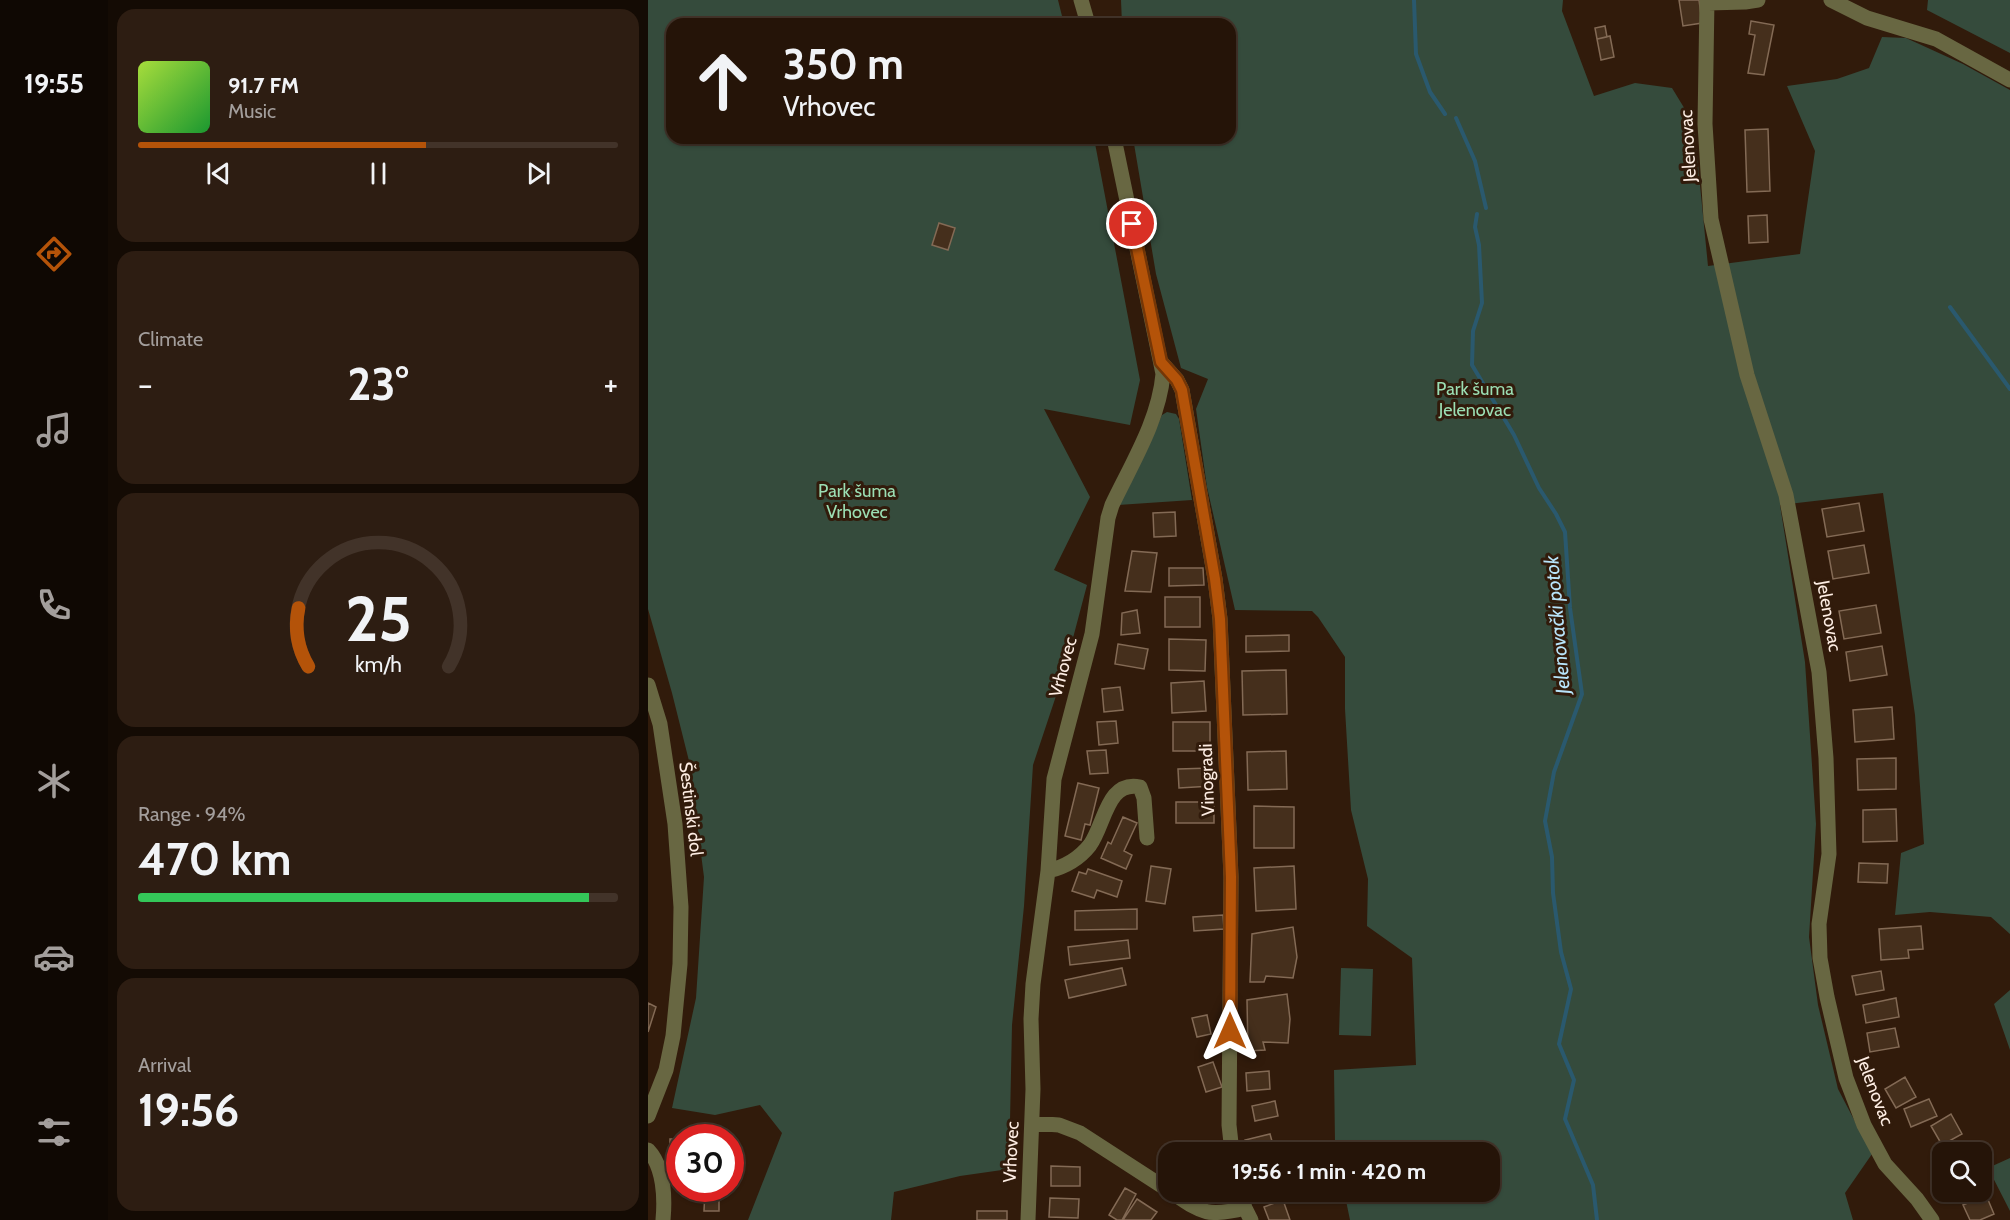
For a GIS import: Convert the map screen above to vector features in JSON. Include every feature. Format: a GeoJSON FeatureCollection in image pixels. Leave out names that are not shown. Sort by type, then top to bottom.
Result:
{"type":"FeatureCollection","features":[{"type":"Feature","properties":{"kind":"street"},"geometry":{"type":"LineString","coordinates":[[1081,0],[1086,18]]}},
{"type":"Feature","properties":{"kind":"street"},"geometry":{"type":"LineString","coordinates":[[1707,1],[1758,0]]}},
{"type":"Feature","properties":{"kind":"street"},"geometry":{"type":"LineString","coordinates":[[1831,0],[1861,15],[1936,39],[2010,80]]}},
{"type":"Feature","properties":{"kind":"street","name":"Jelenovac"},"geometry":{"type":"LineString","coordinates":[[1707,1],[1706,124],[1711,219],[1747,375],[1786,495],[1819,672],[1826,758],[1829,854],[1819,924],[1820,958],[1827,997],[1846,1078],[1864,1125],[1885,1164],[1917,1199],[1932,1220]]}},
{"type":"Feature","properties":{"kind":"street","name":"Vrhovec"},"geometry":{"type":"LineString","coordinates":[[1028,1220],[1032,1123],[1033,984],[1048,871],[1054,779],[1092,634],[1108,518],[1151,423],[1159,402],[1163,374],[1115,144]]}},
{"type":"Feature","properties":{"kind":"street","name":"Vinogradi"},"geometry":{"type":"LineString","coordinates":[[1161,362],[1177,380],[1182,390],[1220,619],[1231,877],[1229,1125],[1231,1142]]}},
{"type":"Feature","properties":{"kind":"street"},"geometry":{"type":"LineString","coordinates":[[1159,402],[1176,402],[1185,408]]}},
{"type":"Feature","properties":{"kind":"street","name":"Šestinski dol"},"geometry":{"type":"LineString","coordinates":[[648,685],[677,849],[681,907],[677,1011],[672,1046],[666,1070],[648,1116]]}},
{"type":"Feature","properties":{"kind":"street"},"geometry":{"type":"LineString","coordinates":[[1048,871],[1062,868],[1080,856],[1090,844],[1114,796],[1121,788],[1140,787],[1144,798],[1147,838]]}},
{"type":"Feature","properties":{"kind":"street"},"geometry":{"type":"LineString","coordinates":[[1032,1123],[1059,1125],[1080,1133],[1158,1184]]}},
{"type":"Feature","properties":{"kind":"street"},"geometry":{"type":"LineString","coordinates":[[648,1150],[654,1156],[659,1174],[664,1203],[663,1220]]}},
{"type":"Feature","properties":{"kind":"street"},"geometry":{"type":"LineString","coordinates":[[1186,1202],[1209,1213],[1248,1214]]}},
{"type":"Feature","properties":{"kind":"green space","name":"Park šuma Vrhovec"},"geometry":{"type":"Polygon","coordinates":[[[648,0],[1058,0],[1062,18],[666,18],[666,144],[1095,144],[1140,380],[1130,425],[1044,409],[1090,497],[1054,570],[1087,585],[1064,672],[1033,765],[1024,906],[1012,1025],[1009,1169],[960,1176],[894,1192],[891,1220],[748,1220],[782,1133],[760,1105],[715,1115],[672,1108],[696,998],[704,877],[689,761],[648,609],[648,0]]]}},
{"type":"Feature","properties":{"kind":"green space","name":"Park šuma Jelenovac"},"geometry":{"type":"Polygon","coordinates":[[[1121,0],[1563,0],[1562,11],[1594,96],[1635,83],[1672,88],[1694,124],[1708,266],[1800,254],[1815,151],[1787,86],[1837,79],[1869,68],[1882,37],[1906,38],[1963,64],[2010,90],[2010,934],[1991,917],[1930,912],[1895,915],[1901,853],[1924,844],[1915,715],[1883,493],[1780,505],[1805,662],[1816,824],[1809,937],[1818,1005],[1838,1089],[1872,1154],[1845,1193],[1853,1220],[1350,1220],[1346,1202],[1500,1202],[1500,1142],[1335,1142],[1334,1070],[1416,1065],[1412,958],[1367,926],[1368,879],[1351,810],[1345,709],[1345,657],[1312,611],[1235,610],[1207,487],[1196,409],[1208,379],[1181,368],[1156,274],[1134,144],[1236,144],[1236,18],[1122,18],[1121,0]]]}},
{"type":"Feature","properties":{"kind":"green space"},"geometry":{"type":"Polygon","coordinates":[[[1928,0],[2010,0],[2010,53],[1927,10],[1928,0]]]}},
{"type":"Feature","properties":{"kind":"green space"},"geometry":{"type":"Polygon","coordinates":[[[1167,412],[1176,414],[1179,419],[1192,500],[1118,505],[1162,415],[1167,412]]]}},
{"type":"Feature","properties":{"kind":"green space"},"geometry":{"type":"Polygon","coordinates":[[[1341,968],[1373,969],[1371,1036],[1339,1035],[1341,968]]]}},
{"type":"Feature","properties":{"kind":"green space"},"geometry":{"type":"Polygon","coordinates":[[[2010,990],[2010,1050],[1994,1004],[2010,990]]]}},
{"type":"Feature","properties":{"kind":"green space"},"geometry":{"type":"Polygon","coordinates":[[[2010,1158],[2010,1211],[1992,1176],[1992,1166],[2010,1158]]]}},
{"type":"Feature","properties":{"kind":"building"},"geometry":{"type":"Polygon","coordinates":[[[1679,0],[1699,0],[1702,23],[1683,26],[1679,0]]]}},
{"type":"Feature","properties":{"kind":"building"},"geometry":{"type":"Polygon","coordinates":[[[1751,21],[1774,25],[1764,75],[1748,73],[1755,35],[1749,34],[1751,21]]]}},
{"type":"Feature","properties":{"kind":"building"},"geometry":{"type":"Polygon","coordinates":[[[1605,26],[1607,37],[1597,39],[1595,28],[1605,26]]]}},
{"type":"Feature","properties":{"kind":"building"},"geometry":{"type":"Polygon","coordinates":[[[1610,36],[1614,57],[1601,60],[1597,39],[1610,36]]]}},
{"type":"Feature","properties":{"kind":"building"},"geometry":{"type":"Polygon","coordinates":[[[1768,129],[1770,191],[1747,192],[1745,130],[1768,129]]]}},
{"type":"Feature","properties":{"kind":"building"},"geometry":{"type":"Polygon","coordinates":[[[1767,215],[1768,242],[1749,243],[1748,216],[1767,215]]]}},
{"type":"Feature","properties":{"kind":"building"},"geometry":{"type":"Polygon","coordinates":[[[939,223],[955,228],[948,250],[932,245],[939,223]]]}},
{"type":"Feature","properties":{"kind":"building"},"geometry":{"type":"Polygon","coordinates":[[[1859,503],[1864,531],[1827,537],[1822,509],[1859,503]]]}},
{"type":"Feature","properties":{"kind":"building"},"geometry":{"type":"Polygon","coordinates":[[[1175,512],[1176,536],[1154,537],[1153,513],[1175,512]]]}},
{"type":"Feature","properties":{"kind":"building"},"geometry":{"type":"Polygon","coordinates":[[[1864,545],[1869,573],[1833,579],[1828,551],[1864,545]]]}},
{"type":"Feature","properties":{"kind":"building"},"geometry":{"type":"Polygon","coordinates":[[[1132,551],[1157,553],[1151,592],[1125,591],[1132,551]]]}},
{"type":"Feature","properties":{"kind":"building"},"geometry":{"type":"Polygon","coordinates":[[[1169,568],[1203,568],[1204,585],[1169,586],[1169,568]]]}},
{"type":"Feature","properties":{"kind":"building"},"geometry":{"type":"Polygon","coordinates":[[[1165,597],[1200,597],[1200,627],[1165,627],[1165,597]]]}},
{"type":"Feature","properties":{"kind":"building"},"geometry":{"type":"Polygon","coordinates":[[[1876,605],[1881,633],[1844,639],[1839,611],[1876,605]]]}},
{"type":"Feature","properties":{"kind":"building"},"geometry":{"type":"Polygon","coordinates":[[[1137,610],[1140,633],[1121,635],[1122,613],[1137,610]]]}},
{"type":"Feature","properties":{"kind":"building"},"geometry":{"type":"Polygon","coordinates":[[[1289,635],[1289,651],[1246,652],[1246,636],[1289,635]]]}},
{"type":"Feature","properties":{"kind":"building"},"geometry":{"type":"Polygon","coordinates":[[[1169,639],[1206,640],[1205,671],[1169,670],[1169,639]]]}},
{"type":"Feature","properties":{"kind":"building"},"geometry":{"type":"Polygon","coordinates":[[[1118,644],[1148,649],[1144,669],[1115,664],[1118,644]]]}},
{"type":"Feature","properties":{"kind":"building"},"geometry":{"type":"Polygon","coordinates":[[[1882,646],[1887,675],[1850,681],[1846,652],[1882,646]]]}},
{"type":"Feature","properties":{"kind":"building"},"geometry":{"type":"Polygon","coordinates":[[[1286,670],[1287,714],[1243,715],[1242,671],[1286,670]]]}},
{"type":"Feature","properties":{"kind":"building"},"geometry":{"type":"Polygon","coordinates":[[[1204,681],[1206,711],[1172,713],[1171,683],[1204,681]]]}},
{"type":"Feature","properties":{"kind":"building"},"geometry":{"type":"Polygon","coordinates":[[[1120,687],[1123,710],[1104,712],[1102,689],[1120,687]]]}},
{"type":"Feature","properties":{"kind":"building"},"geometry":{"type":"Polygon","coordinates":[[[1892,707],[1894,739],[1855,742],[1853,710],[1892,707]]]}},
{"type":"Feature","properties":{"kind":"building"},"geometry":{"type":"Polygon","coordinates":[[[1116,721],[1118,743],[1099,745],[1097,722],[1116,721]]]}},
{"type":"Feature","properties":{"kind":"building"},"geometry":{"type":"Polygon","coordinates":[[[1173,722],[1210,722],[1210,751],[1173,751],[1173,722]]]}},
{"type":"Feature","properties":{"kind":"building"},"geometry":{"type":"Polygon","coordinates":[[[1106,750],[1108,773],[1090,774],[1087,751],[1106,750]]]}},
{"type":"Feature","properties":{"kind":"building"},"geometry":{"type":"Polygon","coordinates":[[[1286,751],[1287,789],[1248,790],[1247,752],[1286,751]]]}},
{"type":"Feature","properties":{"kind":"building"},"geometry":{"type":"Polygon","coordinates":[[[1896,758],[1896,789],[1858,790],[1857,759],[1896,758]]]}},
{"type":"Feature","properties":{"kind":"building"},"geometry":{"type":"Polygon","coordinates":[[[1211,768],[1212,786],[1179,788],[1178,769],[1211,768]]]}},
{"type":"Feature","properties":{"kind":"building"},"geometry":{"type":"Polygon","coordinates":[[[1078,783],[1099,788],[1090,825],[1085,824],[1081,840],[1065,836],[1078,783]]]}},
{"type":"Feature","properties":{"kind":"building"},"geometry":{"type":"Polygon","coordinates":[[[1176,802],[1214,802],[1214,823],[1176,823],[1176,802]]]}},
{"type":"Feature","properties":{"kind":"building"},"geometry":{"type":"Polygon","coordinates":[[[1254,806],[1294,807],[1294,848],[1254,848],[1254,806]]]}},
{"type":"Feature","properties":{"kind":"building"},"geometry":{"type":"Polygon","coordinates":[[[1896,809],[1897,841],[1863,842],[1863,810],[1896,809]]]}},
{"type":"Feature","properties":{"kind":"building"},"geometry":{"type":"Polygon","coordinates":[[[1123,817],[1137,823],[1124,851],[1132,855],[1126,869],[1101,858],[1108,842],[1111,844],[1123,817]]]}},
{"type":"Feature","properties":{"kind":"building"},"geometry":{"type":"Polygon","coordinates":[[[1859,863],[1888,864],[1887,883],[1858,882],[1859,863]]]}},
{"type":"Feature","properties":{"kind":"building"},"geometry":{"type":"Polygon","coordinates":[[[1151,866],[1171,869],[1165,904],[1146,901],[1151,866]]]}},
{"type":"Feature","properties":{"kind":"building"},"geometry":{"type":"Polygon","coordinates":[[[1294,866],[1296,909],[1256,911],[1254,868],[1294,866]]]}},
{"type":"Feature","properties":{"kind":"building"},"geometry":{"type":"Polygon","coordinates":[[[1088,869],[1122,881],[1117,897],[1097,890],[1094,898],[1072,891],[1079,872],[1086,874],[1088,869]]]}},
{"type":"Feature","properties":{"kind":"building"},"geometry":{"type":"Polygon","coordinates":[[[1137,909],[1137,929],[1075,930],[1075,911],[1137,909]]]}},
{"type":"Feature","properties":{"kind":"building"},"geometry":{"type":"Polygon","coordinates":[[[1223,915],[1224,929],[1194,931],[1193,917],[1223,915]]]}},
{"type":"Feature","properties":{"kind":"building"},"geometry":{"type":"Polygon","coordinates":[[[1921,926],[1923,949],[1908,950],[1909,958],[1881,960],[1879,929],[1921,926]]]}},
{"type":"Feature","properties":{"kind":"building"},"geometry":{"type":"Polygon","coordinates":[[[1293,927],[1297,957],[1293,978],[1266,976],[1264,982],[1250,982],[1252,934],[1293,927]]]}},
{"type":"Feature","properties":{"kind":"building"},"geometry":{"type":"Polygon","coordinates":[[[1128,940],[1130,958],[1070,965],[1068,947],[1128,940]]]}},
{"type":"Feature","properties":{"kind":"building"},"geometry":{"type":"Polygon","coordinates":[[[1122,968],[1126,985],[1069,998],[1065,980],[1122,968]]]}},
{"type":"Feature","properties":{"kind":"building"},"geometry":{"type":"Polygon","coordinates":[[[1881,971],[1884,990],[1856,995],[1852,976],[1881,971]]]}},
{"type":"Feature","properties":{"kind":"building"},"geometry":{"type":"Polygon","coordinates":[[[1287,994],[1290,1019],[1288,1043],[1263,1042],[1265,1050],[1248,1051],[1247,1000],[1287,994]]]}},
{"type":"Feature","properties":{"kind":"building"},"geometry":{"type":"Polygon","coordinates":[[[1896,998],[1899,1017],[1866,1023],[1863,1005],[1896,998]]]}},
{"type":"Feature","properties":{"kind":"building"},"geometry":{"type":"Polygon","coordinates":[[[648,1003],[656,1007],[648,1032],[648,1003]]]}},
{"type":"Feature","properties":{"kind":"building"},"geometry":{"type":"Polygon","coordinates":[[[1207,1015],[1211,1034],[1197,1037],[1192,1018],[1207,1015]]]}},
{"type":"Feature","properties":{"kind":"building"},"geometry":{"type":"Polygon","coordinates":[[[1895,1028],[1899,1047],[1870,1052],[1867,1033],[1895,1028]]]}},
{"type":"Feature","properties":{"kind":"building"},"geometry":{"type":"Polygon","coordinates":[[[1213,1062],[1222,1087],[1206,1092],[1198,1067],[1213,1062]]]}},
{"type":"Feature","properties":{"kind":"building"},"geometry":{"type":"Polygon","coordinates":[[[1269,1071],[1270,1089],[1247,1091],[1246,1073],[1269,1071]]]}},
{"type":"Feature","properties":{"kind":"building"},"geometry":{"type":"Polygon","coordinates":[[[1905,1077],[1916,1097],[1896,1108],[1885,1089],[1905,1077]]]}},
{"type":"Feature","properties":{"kind":"building"},"geometry":{"type":"Polygon","coordinates":[[[1929,1099],[1937,1116],[1911,1127],[1904,1109],[1929,1099]]]}},
{"type":"Feature","properties":{"kind":"building"},"geometry":{"type":"Polygon","coordinates":[[[1275,1101],[1278,1116],[1255,1121],[1252,1106],[1275,1101]]]}},
{"type":"Feature","properties":{"kind":"building"},"geometry":{"type":"Polygon","coordinates":[[[1951,1114],[1962,1134],[1947,1142],[1940,1142],[1931,1126],[1951,1114]]]}},
{"type":"Feature","properties":{"kind":"building"},"geometry":{"type":"Polygon","coordinates":[[[1270,1134],[1272,1142],[1246,1142],[1245,1140],[1270,1134]]]}},
{"type":"Feature","properties":{"kind":"building"},"geometry":{"type":"Polygon","coordinates":[[[1051,1166],[1080,1167],[1080,1186],[1051,1186],[1051,1166]]]}},
{"type":"Feature","properties":{"kind":"building"},"geometry":{"type":"Polygon","coordinates":[[[1125,1188],[1136,1194],[1122,1220],[1117,1220],[1109,1215],[1125,1188]]]}},
{"type":"Feature","properties":{"kind":"building"},"geometry":{"type":"Polygon","coordinates":[[[1050,1198],[1079,1199],[1078,1218],[1049,1217],[1050,1198]]]}},
{"type":"Feature","properties":{"kind":"building"},"geometry":{"type":"Polygon","coordinates":[[[1137,1199],[1157,1212],[1151,1220],[1123,1220],[1137,1199]]]}},
{"type":"Feature","properties":{"kind":"building"},"geometry":{"type":"Polygon","coordinates":[[[704,1202],[719,1202],[719,1211],[704,1211],[704,1202]]]}},
{"type":"Feature","properties":{"kind":"building"},"geometry":{"type":"Polygon","coordinates":[[[1284,1202],[1290,1220],[1269,1220],[1264,1207],[1284,1202]]]}},
{"type":"Feature","properties":{"kind":"building"},"geometry":{"type":"Polygon","coordinates":[[[1970,1202],[1989,1202],[1994,1214],[1980,1220],[1970,1220],[1963,1205],[1970,1202]]]}},
{"type":"Feature","properties":{"kind":"building"},"geometry":{"type":"Polygon","coordinates":[[[977,1211],[1007,1211],[1007,1220],[977,1220],[977,1211]]]}},
{"type":"Feature","properties":{"kind":"waterway","name":"Jelenovački potok"},"geometry":{"type":"LineString","coordinates":[[1414,0],[1416,54],[1430,92],[1445,114]]}},
{"type":"Feature","properties":{"kind":"waterway","name":"Jelenovački potok"},"geometry":{"type":"LineString","coordinates":[[1456,118],[1475,161],[1486,208]]}},
{"type":"Feature","properties":{"kind":"waterway","name":"Jelenovački potok"},"geometry":{"type":"LineString","coordinates":[[1477,214],[1475,227],[1479,245],[1482,303],[1473,331],[1472,365],[1514,435],[1539,488],[1565,532],[1570,608],[1582,694],[1554,772],[1545,821],[1552,857],[1553,893],[1561,952],[1571,989],[1559,1044],[1574,1080],[1565,1119],[1593,1185],[1597,1220]]}},
{"type":"Feature","properties":{"kind":"waterway"},"geometry":{"type":"LineString","coordinates":[[1950,307],[2010,389]]}},
{"type":"Feature","properties":{"kind":"route"},"geometry":{"type":"LineString","coordinates":[[1132,224],[1161,362],[1177,380],[1182,390],[1220,619],[1231,877],[1230,1031]]}}]}
